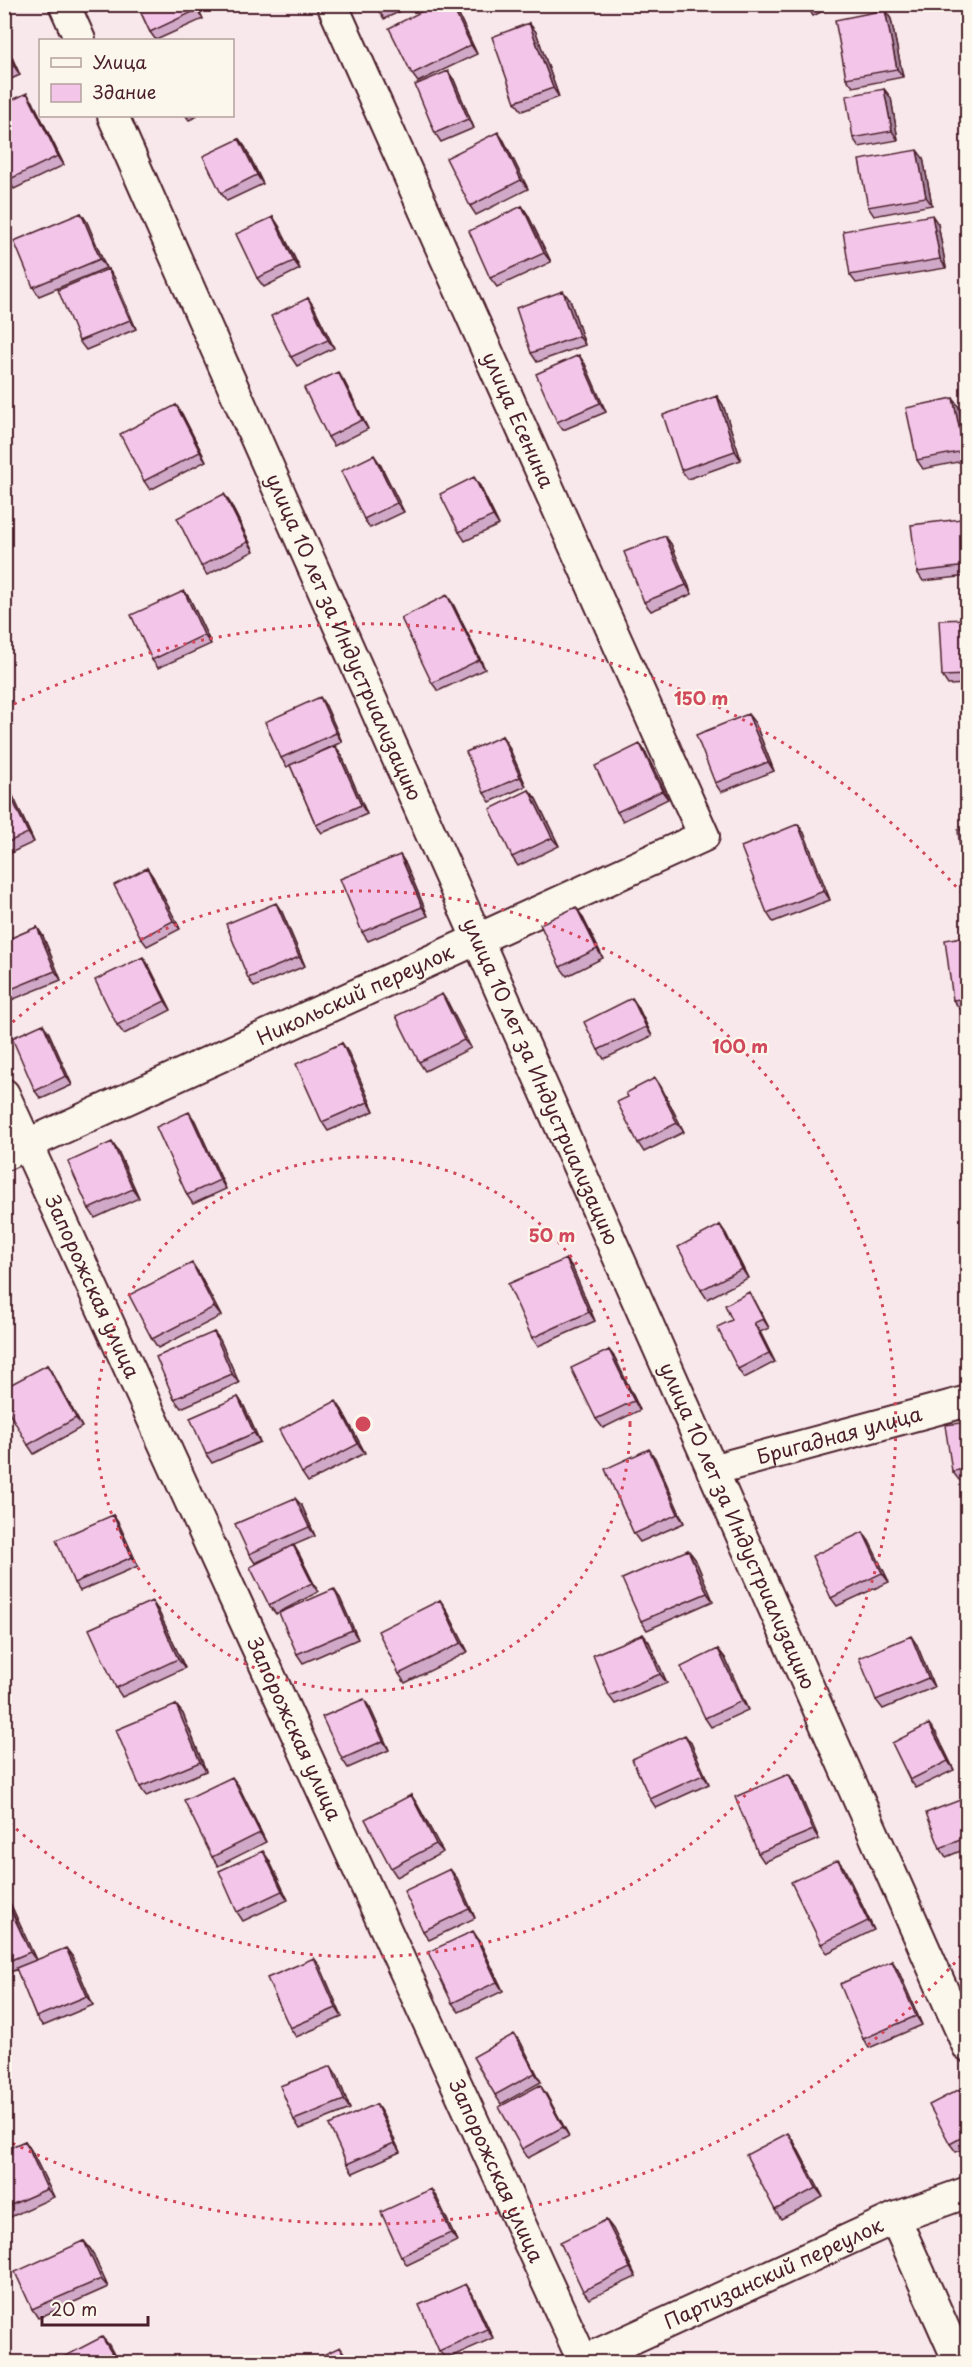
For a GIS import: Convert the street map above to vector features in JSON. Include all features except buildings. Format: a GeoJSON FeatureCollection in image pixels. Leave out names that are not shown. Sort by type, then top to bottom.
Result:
{"type":"FeatureCollection","features":[{"type":"Feature","properties":{"kind":"street"},"geometry":{"type":"LineString","coordinates":[[64,4],[80,39]]}},
{"type":"Feature","properties":{"kind":"street","name":"улица Есенина"},"geometry":{"type":"LineString","coordinates":[[332,4],[704,836]]}},
{"type":"Feature","properties":{"kind":"street","name":"улица 10 лет за Индустриализацию"},"geometry":{"type":"LineString","coordinates":[[113,117],[968,2047]]}},
{"type":"Feature","properties":{"kind":"street","name":"Никольский переулок"},"geometry":{"type":"LineString","coordinates":[[16,1150],[704,836]]}},
{"type":"Feature","properties":{"kind":"street","name":"Запорожская улица"},"geometry":{"type":"LineString","coordinates":[[4,1094],[16,1150],[582,2362]]}},
{"type":"Feature","properties":{"kind":"street","name":"Бригадная улица"},"geometry":{"type":"LineString","coordinates":[[712,1470],[968,1401]]}},
{"type":"Feature","properties":{"kind":"street","name":"Партизанский переулок"},"geometry":{"type":"LineString","coordinates":[[582,2362],[895,2218],[968,2192]]}},
{"type":"Feature","properties":{"kind":"street"},"geometry":{"type":"LineString","coordinates":[[895,2218],[960,2362]]}},
{"type":"Feature","properties":{"kind":"street"},"geometry":{"type":"LineString","coordinates":[[960,2362],[968,2350]]}}]}
